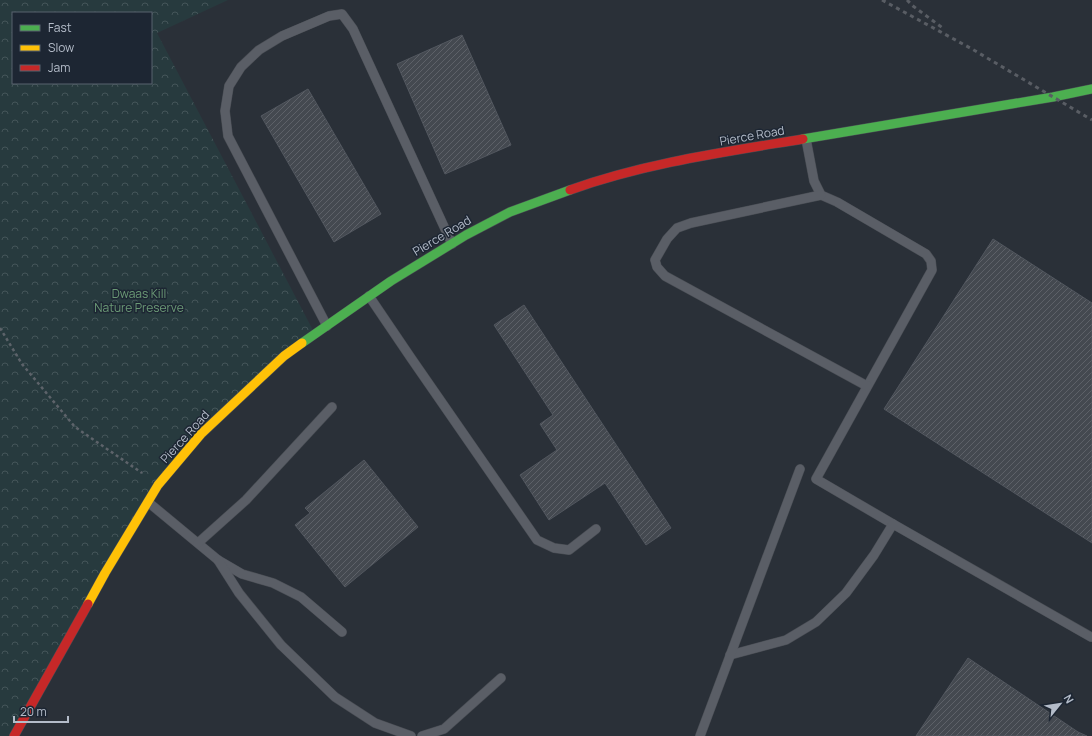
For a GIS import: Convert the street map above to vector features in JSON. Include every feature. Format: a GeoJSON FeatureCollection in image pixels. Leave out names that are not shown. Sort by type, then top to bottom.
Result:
{"type":"FeatureCollection","features":[{"type":"Feature","properties":{"kind":"street","name":"Pierce Road"},"geometry":{"type":"LineString","coordinates":[[14,736],[105,573],[158,485],[201,434],[284,356],[391,281],[452,244],[510,212],[598,180],[689,158],[1053,97],[1092,89]]}},
{"type":"Feature","properties":{"kind":"lane"},"geometry":{"type":"LineString","coordinates":[[326,326],[228,136],[225,111],[229,86],[241,67],[259,50],[282,36],[329,16],[342,14],[353,29],[452,244]]}},
{"type":"Feature","properties":{"kind":"lane"},"geometry":{"type":"LineString","coordinates":[[806,139],[814,181],[821,195]]}},
{"type":"Feature","properties":{"kind":"lane"},"geometry":{"type":"LineString","coordinates":[[867,386],[665,276],[657,267],[655,260],[666,239],[677,228],[691,223],[821,195],[837,202],[926,254],[932,262],[932,270],[816,479],[1091,637]]}},
{"type":"Feature","properties":{"kind":"lane"},"geometry":{"type":"LineString","coordinates":[[369,296],[537,540],[554,548],[569,550],[596,529]]}},
{"type":"Feature","properties":{"kind":"lane"},"geometry":{"type":"LineString","coordinates":[[198,543],[246,500],[332,407]]}},
{"type":"Feature","properties":{"kind":"lane"},"geometry":{"type":"LineString","coordinates":[[700,736],[800,469]]}},
{"type":"Feature","properties":{"kind":"lane"},"geometry":{"type":"LineString","coordinates":[[148,502],[218,560],[242,574],[273,583],[301,597],[342,632]]}},
{"type":"Feature","properties":{"kind":"lane"},"geometry":{"type":"LineString","coordinates":[[730,655],[786,640],[816,622],[846,593],[874,555],[893,524]]}},
{"type":"Feature","properties":{"kind":"lane"},"geometry":{"type":"LineString","coordinates":[[218,560],[239,593],[281,645],[335,697],[375,724],[411,736]]}},
{"type":"Feature","properties":{"kind":"lane"},"geometry":{"type":"LineString","coordinates":[[422,736],[444,730],[501,678]]}},
{"type":"Feature","properties":{"kind":"path"},"geometry":{"type":"LineString","coordinates":[[0,328],[22,364],[75,427],[133,466],[158,485]]}},
{"type":"Feature","properties":{"kind":"green space","name":"Dwaas Kill Nature Preserve"},"geometry":{"type":"Polygon","coordinates":[[[0,0],[228,0],[157,33],[315,334],[183,448],[14,736],[0,736],[0,0]]]}},
{"type":"Feature","properties":{"kind":"building"},"geometry":{"type":"Polygon","coordinates":[[[462,35],[511,145],[445,174],[397,64],[462,35]]]}},
{"type":"Feature","properties":{"kind":"building"},"geometry":{"type":"Polygon","coordinates":[[[308,89],[381,214],[334,242],[261,116],[308,89]]]}},
{"type":"Feature","properties":{"kind":"building"},"geometry":{"type":"Polygon","coordinates":[[[993,239],[1092,303],[1092,543],[884,409],[993,239]]]}},
{"type":"Feature","properties":{"kind":"building"},"geometry":{"type":"Polygon","coordinates":[[[524,305],[671,528],[646,545],[605,483],[549,520],[520,475],[557,450],[540,424],[553,415],[494,325],[524,305]]]}},
{"type":"Feature","properties":{"kind":"building"},"geometry":{"type":"Polygon","coordinates":[[[364,460],[418,527],[345,587],[295,525],[310,513],[305,508],[364,460]]]}},
{"type":"Feature","properties":{"kind":"building"},"geometry":{"type":"Polygon","coordinates":[[[968,658],[1078,732],[1087,736],[916,736],[968,658]]]}},
{"type":"Feature","properties":{"kind":"railway"},"geometry":{"type":"LineString","coordinates":[[882,0],[972,49],[1092,120]]}},
{"type":"Feature","properties":{"kind":"railway"},"geometry":{"type":"LineString","coordinates":[[907,0],[944,29]]}},
{"type":"Feature","properties":{"kind":"traffic: fast"},"geometry":{"type":"LineString","coordinates":[[803,139],[1053,97],[1092,89]]}},
{"type":"Feature","properties":{"kind":"traffic: fast"},"geometry":{"type":"LineString","coordinates":[[302,343],[391,281],[466,235],[510,212],[570,190]]}},
{"type":"Feature","properties":{"kind":"traffic: slow"},"geometry":{"type":"LineString","coordinates":[[88,604],[158,485],[201,434],[284,356],[302,343]]}},
{"type":"Feature","properties":{"kind":"traffic: jam"},"geometry":{"type":"LineString","coordinates":[[570,190],[627,172],[656,165],[803,139]]}},
{"type":"Feature","properties":{"kind":"traffic: jam"},"geometry":{"type":"LineString","coordinates":[[14,736],[88,604]]}}]}
